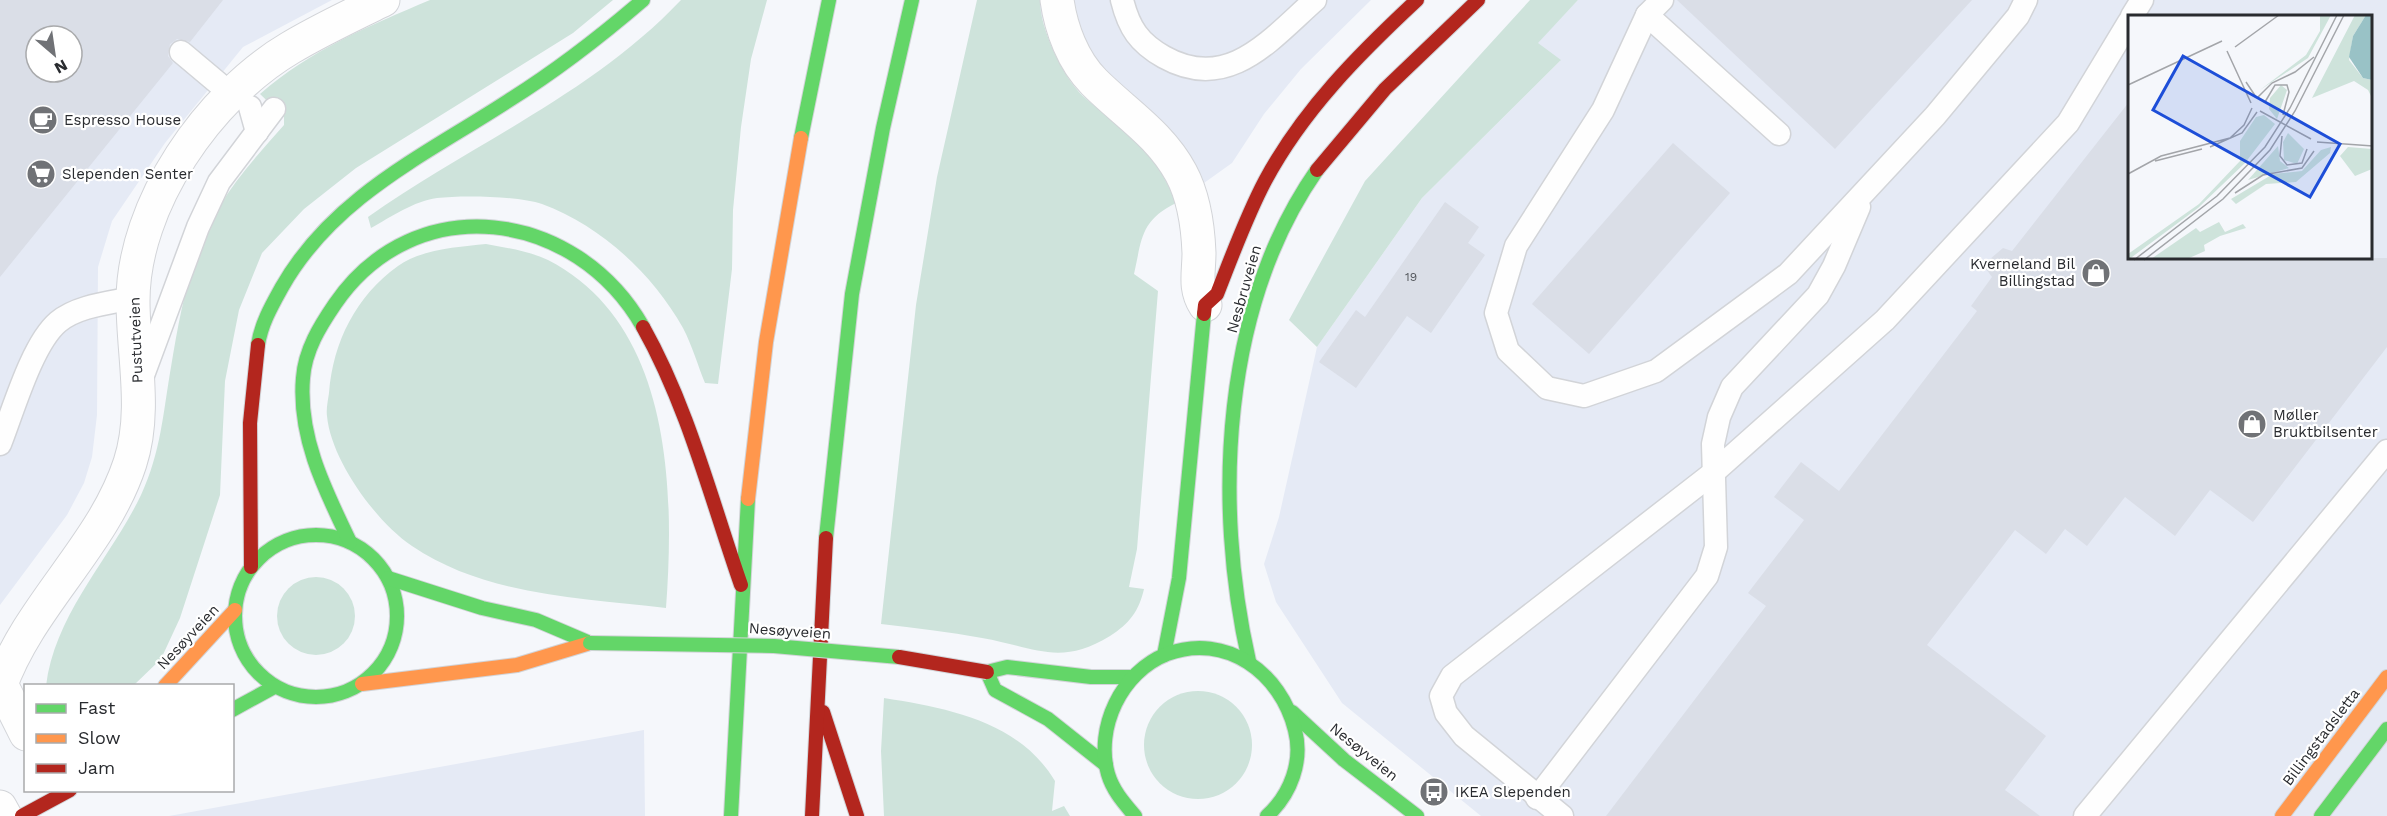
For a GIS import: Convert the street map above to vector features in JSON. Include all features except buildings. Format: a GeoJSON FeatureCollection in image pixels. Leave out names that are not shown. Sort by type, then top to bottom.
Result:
{"type":"FeatureCollection","features":[{"type":"Feature","properties":{"kind":"main road"},"geometry":{"type":"LineString","coordinates":[[251,567],[250,421],[254,372],[260,335],[283,282],[310,244],[334,218],[367,190],[561,66],[606,33],[643,0]]}},
{"type":"Feature","properties":{"kind":"main road"},"geometry":{"type":"LineString","coordinates":[[731,816],[741,585],[752,457],[774,289],[829,0]]}},
{"type":"Feature","properties":{"kind":"main road"},"geometry":{"type":"LineString","coordinates":[[812,816],[825,549],[852,294],[883,128],[912,0]]}},
{"type":"Feature","properties":{"kind":"main road","name":"Nesbruveien"},"geometry":{"type":"LineString","coordinates":[[1164,655],[1179,578],[1194,396],[1205,305],[1217,294],[1259,193],[1302,121],[1352,61],[1417,0]]}},
{"type":"Feature","properties":{"kind":"main road","name":"Nesbruveien"},"geometry":{"type":"LineString","coordinates":[[1249,661],[1237,612],[1230,496],[1241,372],[1248,330],[1265,267],[1297,202],[1336,144],[1383,93],[1478,0]]}},
{"type":"Feature","properties":{"kind":"main road"},"geometry":{"type":"LineString","coordinates":[[350,542],[316,467],[303,416],[303,378],[309,347],[328,310],[348,282],[374,261],[405,242],[443,229],[516,228],[555,242],[584,258],[613,284],[635,314],[657,351],[674,391],[741,585]]}},
{"type":"Feature","properties":{"kind":"main road"},"geometry":{"type":"LineString","coordinates":[[328,536],[350,542],[365,551],[388,578],[396,600],[397,624],[392,647],[379,667],[362,684],[341,694],[318,698],[296,696],[274,687],[256,673],[243,654],[236,633],[235,610],[240,588],[251,567],[266,552],[285,541],[296,538],[328,536]]}},
{"type":"Feature","properties":{"kind":"main road","name":"Nesøyveien"},"geometry":{"type":"LineString","coordinates":[[388,578],[446,597],[536,620],[590,643]]}},
{"type":"Feature","properties":{"kind":"main road","name":"Nesøyveien"},"geometry":{"type":"LineString","coordinates":[[167,684],[235,610]]}},
{"type":"Feature","properties":{"kind":"main road","name":"Nesøyveien"},"geometry":{"type":"LineString","coordinates":[[362,684],[517,665],[590,643],[709,643],[828,649],[884,655],[987,672],[1007,667],[1091,677],[1133,677]]}},
{"type":"Feature","properties":{"kind":"main road"},"geometry":{"type":"LineString","coordinates":[[1134,816],[1117,795],[1106,765],[1104,741],[1108,718],[1118,696],[1133,677],[1164,655],[1189,650],[1220,651],[1249,661],[1275,683],[1292,712],[1298,745],[1293,778],[1270,814],[1287,816]]}},
{"type":"Feature","properties":{"kind":"main road"},"geometry":{"type":"LineString","coordinates":[[987,672],[995,690],[1048,718],[1106,765]]}},
{"type":"Feature","properties":{"kind":"main road","name":"Billingstadsletta"},"geometry":{"type":"LineString","coordinates":[[2282,816],[2387,677]]}},
{"type":"Feature","properties":{"kind":"main road"},"geometry":{"type":"LineString","coordinates":[[234,709],[274,687]]}},
{"type":"Feature","properties":{"kind":"main road"},"geometry":{"type":"LineString","coordinates":[[817,696],[857,816]]}},
{"type":"Feature","properties":{"kind":"main road","name":"Nesøyveien"},"geometry":{"type":"LineString","coordinates":[[1292,712],[1344,760],[1417,816]]}},
{"type":"Feature","properties":{"kind":"main road"},"geometry":{"type":"LineString","coordinates":[[2321,816],[2387,729]]}},
{"type":"Feature","properties":{"kind":"main road"},"geometry":{"type":"LineString","coordinates":[[22,816],[63,792]]}},
{"type":"Feature","properties":{"kind":"street","name":"Pustutveien"},"geometry":{"type":"LineString","coordinates":[[24,730],[0,686],[33,624],[96,532],[118,495],[138,434],[133,298],[138,262],[147,226],[164,183],[197,134],[241,100],[289,48],[383,0]]}},
{"type":"Feature","properties":{"kind":"street"},"geometry":{"type":"LineString","coordinates":[[1057,0],[1068,41],[1079,63],[1092,81],[1156,137],[1183,176],[1193,204],[1197,226],[1198,294],[1205,305]]}},
{"type":"Feature","properties":{"kind":"street"},"geometry":{"type":"LineString","coordinates":[[0,807],[5,816]]}},
{"type":"Feature","properties":{"kind":"lane"},"geometry":{"type":"LineString","coordinates":[[1122,0],[1135,36],[1148,48],[1187,68],[1201,70],[1217,69],[1246,58],[1315,0]]}},
{"type":"Feature","properties":{"kind":"lane"},"geometry":{"type":"LineString","coordinates":[[1779,134],[1654,8],[1603,110],[1516,246],[1496,313],[1508,351],[1547,388],[1584,396],[1656,371],[1788,274],[1935,116],[2018,16],[2026,0]]}},
{"type":"Feature","properties":{"kind":"lane"},"geometry":{"type":"LineString","coordinates":[[2133,15],[2142,0]]}},
{"type":"Feature","properties":{"kind":"lane"},"geometry":{"type":"LineString","coordinates":[[1562,816],[1537,798],[1464,736],[1446,713],[1441,696],[1452,676],[1713,473],[1885,320],[2068,123],[2128,24]]}},
{"type":"Feature","properties":{"kind":"lane"},"geometry":{"type":"LineString","coordinates":[[181,52],[241,100],[257,132]]}},
{"type":"Feature","properties":{"kind":"lane"},"geometry":{"type":"LineString","coordinates":[[138,391],[198,227],[219,183],[274,109]]}},
{"type":"Feature","properties":{"kind":"lane"},"geometry":{"type":"LineString","coordinates":[[1537,798],[1707,576],[1716,547],[1713,444],[1719,417],[1732,387],[1818,296],[1834,266],[1864,194]]}},
{"type":"Feature","properties":{"kind":"lane"},"geometry":{"type":"LineString","coordinates":[[0,444],[41,341],[58,322],[100,304],[133,298]]}},
{"type":"Feature","properties":{"kind":"lane"},"geometry":{"type":"LineString","coordinates":[[2085,816],[2387,451]]}},
{"type":"Feature","properties":{"kind":"shaded area"},"geometry":{"type":"Polygon","coordinates":[[[0,0],[332,0],[243,47],[165,143],[112,221],[98,267],[97,415],[92,457],[84,483],[67,515],[0,605],[0,0]]]}},
{"type":"Feature","properties":{"kind":"shaded area"},"geometry":{"type":"Polygon","coordinates":[[[1040,0],[1371,0],[1301,69],[1264,114],[1232,163],[1176,203],[1068,76],[1048,35],[1040,11],[1040,0]]]}},
{"type":"Feature","properties":{"kind":"shaded area"},"geometry":{"type":"Polygon","coordinates":[[[1578,0],[2387,0],[2387,816],[1481,816],[1342,703],[1276,602],[1264,564],[1279,517],[1317,347],[1422,198],[1560,61],[1537,43],[1578,0]]]}},
{"type":"Feature","properties":{"kind":"shaded area"},"geometry":{"type":"Polygon","coordinates":[[[644,730],[645,816],[169,816],[644,730]]]}},
{"type":"Feature","properties":{"kind":"green space"},"geometry":{"type":"Polygon","coordinates":[[[430,0],[613,0],[573,33],[356,168],[304,209],[262,253],[239,310],[225,381],[220,495],[180,618],[161,659],[135,684],[46,684],[51,659],[60,634],[72,610],[129,518],[148,479],[160,432],[182,305],[193,264],[209,225],[234,185],[284,125],[284,117],[260,94],[299,64],[363,30],[430,0]]]}},
{"type":"Feature","properties":{"kind":"green space"},"geometry":{"type":"Polygon","coordinates":[[[681,0],[767,0],[751,59],[741,127],[733,210],[732,269],[718,384],[705,383],[683,328],[640,270],[604,238],[564,213],[532,201],[461,197],[437,198],[420,202],[371,228],[368,217],[571,90],[646,33],[681,0]]]}},
{"type":"Feature","properties":{"kind":"green space"},"geometry":{"type":"Polygon","coordinates":[[[977,0],[1040,0],[1043,23],[1048,37],[1060,65],[1075,88],[1138,141],[1157,166],[1176,203],[1155,217],[1144,232],[1134,274],[1158,291],[1137,549],[1129,587],[1144,589],[1136,610],[1123,627],[1110,636],[1076,651],[1047,652],[970,636],[881,624],[916,305],[937,177],[977,0]]]}},
{"type":"Feature","properties":{"kind":"green space"},"geometry":{"type":"Polygon","coordinates":[[[1530,0],[1578,0],[1538,43],[1561,60],[1422,198],[1317,347],[1289,320],[1365,181],[1530,0]]]}},
{"type":"Feature","properties":{"kind":"green space"},"geometry":{"type":"Polygon","coordinates":[[[486,244],[541,257],[589,288],[620,324],[642,366],[656,412],[665,461],[669,511],[666,608],[535,592],[502,585],[441,563],[412,546],[384,522],[370,506],[337,452],[330,433],[327,413],[331,374],[342,338],[359,306],[383,278],[408,260],[429,252],[486,244]]]}},
{"type":"Feature","properties":{"kind":"green space"},"geometry":{"type":"Polygon","coordinates":[[[308,577],[324,577],[338,583],[349,594],[355,608],[355,624],[349,638],[338,649],[324,655],[308,655],[294,649],[283,638],[277,624],[277,608],[283,594],[294,583],[308,577]]]}},
{"type":"Feature","properties":{"kind":"green space"},"geometry":{"type":"Polygon","coordinates":[[[1198,691],[1219,695],[1236,707],[1248,724],[1252,745],[1248,766],[1236,783],[1219,795],[1198,799],[1177,795],[1160,783],[1148,766],[1144,745],[1148,724],[1160,707],[1177,695],[1198,691]]]}},
{"type":"Feature","properties":{"kind":"green space"},"geometry":{"type":"Polygon","coordinates":[[[884,698],[956,713],[1002,731],[1022,744],[1040,761],[1055,781],[1052,811],[1064,806],[1070,816],[884,816],[881,751],[884,698]]]}},
{"type":"Feature","properties":{"kind":"traffic: fast"},"geometry":{"type":"LineString","coordinates":[[258,345],[271,308],[303,255],[354,203],[413,160],[543,78],[643,0]]}},
{"type":"Feature","properties":{"kind":"traffic: fast"},"geometry":{"type":"LineString","coordinates":[[801,138],[829,0]]}},
{"type":"Feature","properties":{"kind":"traffic: fast"},"geometry":{"type":"LineString","coordinates":[[826,538],[852,294],[883,128],[912,0]]}},
{"type":"Feature","properties":{"kind":"traffic: fast"},"geometry":{"type":"LineString","coordinates":[[1249,661],[1238,600],[1231,537],[1230,472],[1234,407],[1244,343],[1261,282],[1285,224],[1317,170]]}},
{"type":"Feature","properties":{"kind":"traffic: fast"},"geometry":{"type":"LineString","coordinates":[[350,542],[315,463],[305,421],[303,378],[310,348],[324,321],[335,304],[368,267],[407,242],[450,229],[494,227],[537,237],[578,257],[614,287],[643,327]]}},
{"type":"Feature","properties":{"kind":"traffic: fast"},"geometry":{"type":"LineString","coordinates":[[1164,655],[1179,578],[1204,314]]}},
{"type":"Feature","properties":{"kind":"traffic: fast"},"geometry":{"type":"LineString","coordinates":[[731,816],[748,499]]}},
{"type":"Feature","properties":{"kind":"traffic: fast"},"geometry":{"type":"LineString","coordinates":[[316,535],[347,541],[373,559],[391,585],[397,616],[391,647],[373,673],[347,691],[316,697],[285,691],[259,673],[241,647],[235,616],[241,585],[259,559],[285,541],[316,535]]}},
{"type":"Feature","properties":{"kind":"traffic: fast"},"geometry":{"type":"LineString","coordinates":[[388,578],[482,608],[536,620],[590,643]]}},
{"type":"Feature","properties":{"kind":"traffic: fast"},"geometry":{"type":"LineString","coordinates":[[590,643],[774,646],[899,657]]}},
{"type":"Feature","properties":{"kind":"traffic: fast"},"geometry":{"type":"LineString","coordinates":[[1135,816],[1119,796],[1108,774],[1105,738],[1109,721],[1115,704],[1137,674],[1151,662],[1167,654],[1189,649],[1210,649],[1230,653],[1248,662],[1264,675],[1288,709],[1297,742],[1296,765],[1283,798],[1267,816]]}},
{"type":"Feature","properties":{"kind":"traffic: fast"},"geometry":{"type":"LineString","coordinates":[[1106,765],[1048,719],[995,690],[987,672],[1007,667],[1091,677],[1133,677]]}},
{"type":"Feature","properties":{"kind":"traffic: fast"},"geometry":{"type":"LineString","coordinates":[[234,709],[274,687]]}},
{"type":"Feature","properties":{"kind":"traffic: fast"},"geometry":{"type":"LineString","coordinates":[[1292,712],[1344,760],[1417,816]]}},
{"type":"Feature","properties":{"kind":"traffic: fast"},"geometry":{"type":"LineString","coordinates":[[2321,816],[2387,729]]}},
{"type":"Feature","properties":{"kind":"traffic: slow"},"geometry":{"type":"LineString","coordinates":[[748,499],[766,342],[801,138]]}},
{"type":"Feature","properties":{"kind":"traffic: slow"},"geometry":{"type":"LineString","coordinates":[[167,684],[235,610]]}},
{"type":"Feature","properties":{"kind":"traffic: slow"},"geometry":{"type":"LineString","coordinates":[[362,684],[517,665],[590,643]]}},
{"type":"Feature","properties":{"kind":"traffic: slow"},"geometry":{"type":"LineString","coordinates":[[2282,816],[2387,677]]}},
{"type":"Feature","properties":{"kind":"traffic: jam"},"geometry":{"type":"LineString","coordinates":[[1204,314],[1205,305],[1217,294],[1258,195],[1280,155],[1314,107],[1353,62],[1417,0]]}},
{"type":"Feature","properties":{"kind":"traffic: jam"},"geometry":{"type":"LineString","coordinates":[[1317,170],[1385,89],[1478,0]]}},
{"type":"Feature","properties":{"kind":"traffic: jam"},"geometry":{"type":"LineString","coordinates":[[643,327],[686,421],[741,585]]}},
{"type":"Feature","properties":{"kind":"traffic: jam"},"geometry":{"type":"LineString","coordinates":[[251,567],[250,423],[258,345]]}},
{"type":"Feature","properties":{"kind":"traffic: jam"},"geometry":{"type":"LineString","coordinates":[[812,816],[826,538]]}},
{"type":"Feature","properties":{"kind":"traffic: jam"},"geometry":{"type":"LineString","coordinates":[[899,657],[987,672]]}},
{"type":"Feature","properties":{"kind":"traffic: jam"},"geometry":{"type":"LineString","coordinates":[[823,712],[857,816]]}},
{"type":"Feature","properties":{"kind":"traffic: jam"},"geometry":{"type":"LineString","coordinates":[[22,816],[66,792]]}},
{"type":"Feature","properties":{"kind":"place","name":"Espresso House"},"geometry":{"type":"Point","coordinates":[43,120]}},
{"type":"Feature","properties":{"kind":"place","name":"Slependen Senter"},"geometry":{"type":"Point","coordinates":[41,174]}},
{"type":"Feature","properties":{"kind":"place","name":"Kverneland Bil Billingstad"},"geometry":{"type":"Point","coordinates":[2096,273]}},
{"type":"Feature","properties":{"kind":"place","name":"Møller Bruktbilsenter"},"geometry":{"type":"Point","coordinates":[2252,424]}},
{"type":"Feature","properties":{"kind":"place","name":"IKEA Slependen"},"geometry":{"type":"Point","coordinates":[1434,792]}}]}
